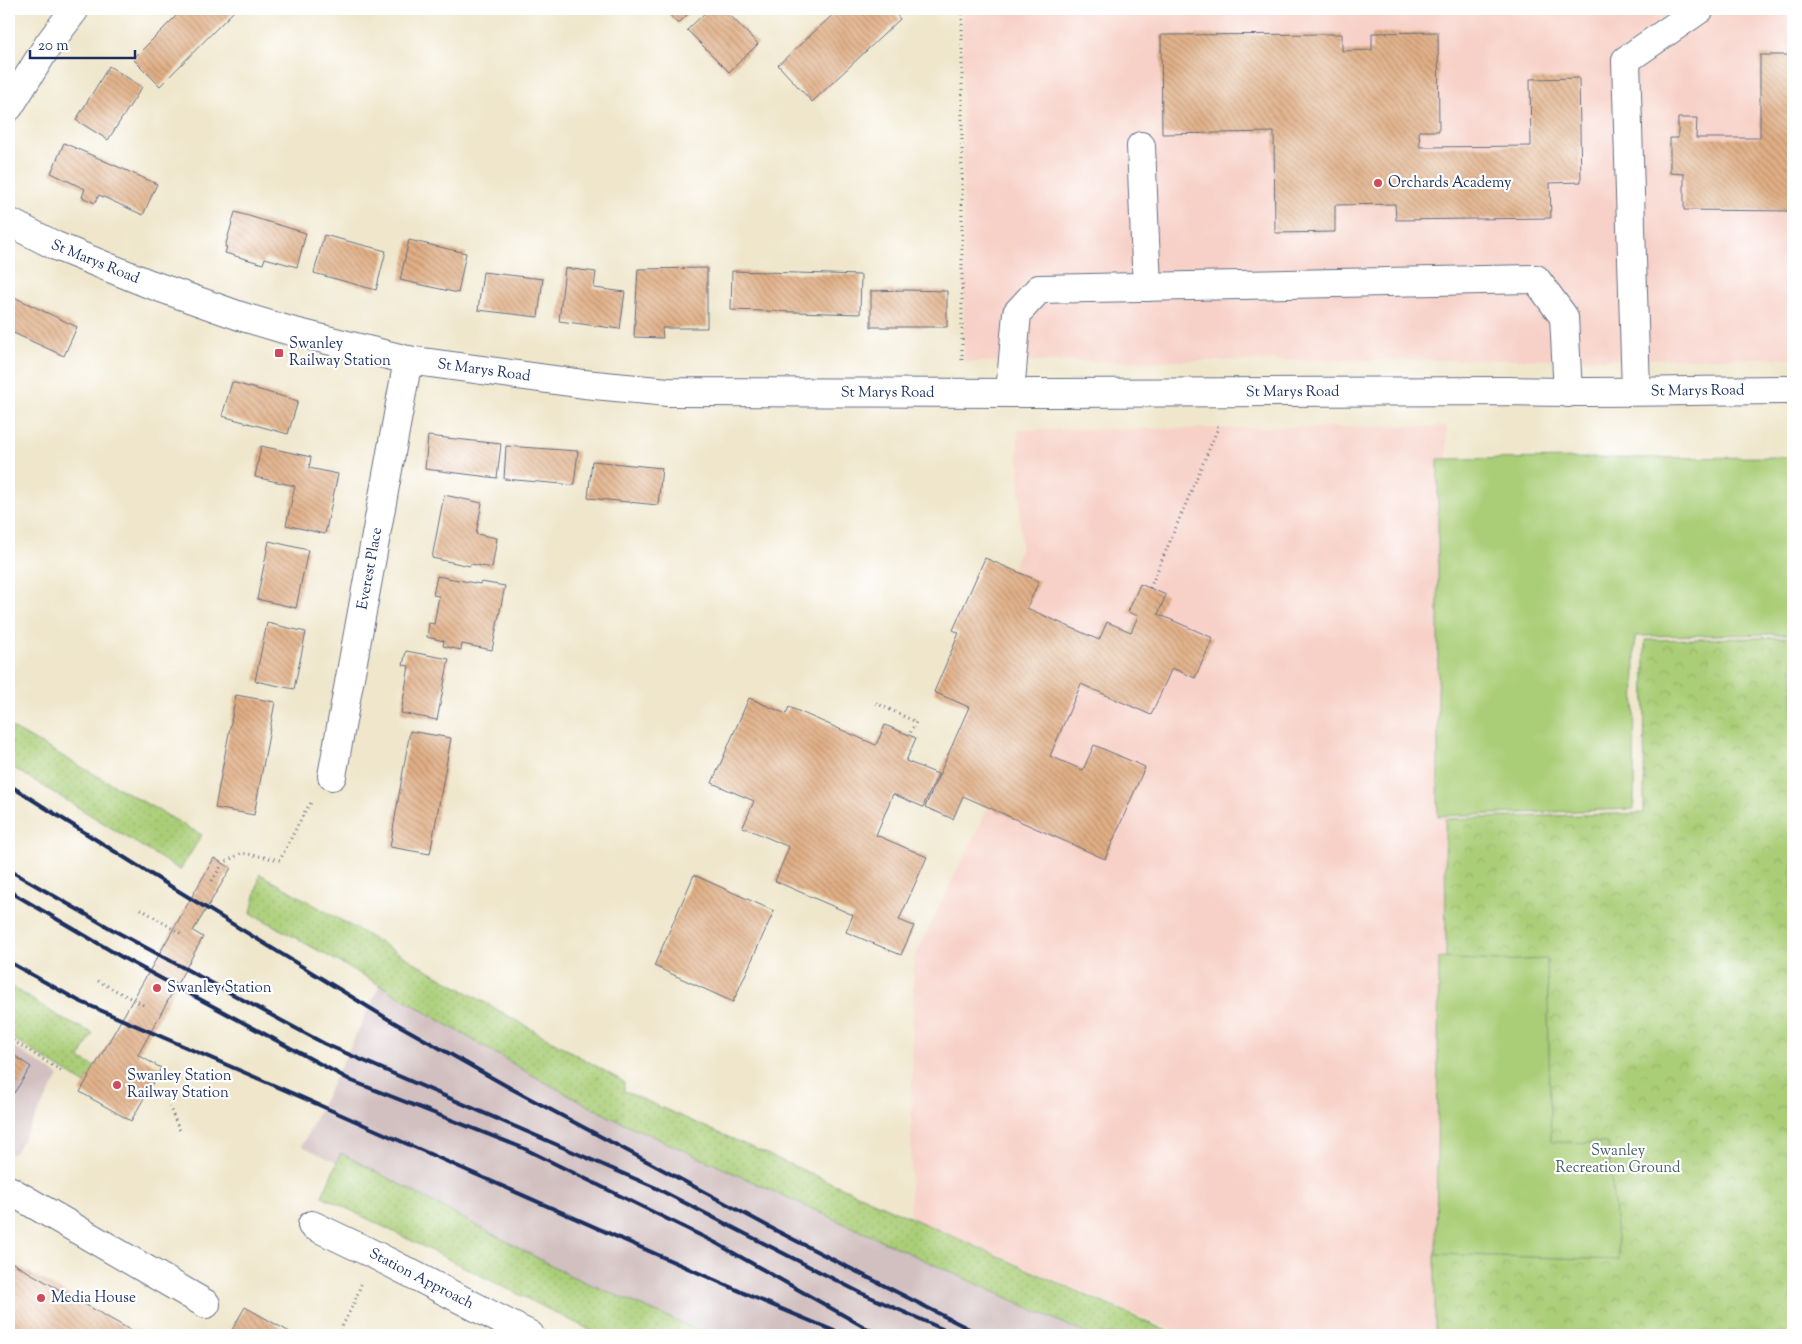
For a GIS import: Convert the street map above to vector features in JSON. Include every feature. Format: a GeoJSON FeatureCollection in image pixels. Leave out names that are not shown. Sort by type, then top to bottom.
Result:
{"type":"FeatureCollection","features":[{"type":"Feature","properties":{"kind":"street"},"geometry":{"type":"LineString","coordinates":[[9,107],[48,45],[75,9]]}},
{"type":"Feature","properties":{"kind":"street"},"geometry":{"type":"LineString","coordinates":[[1636,391],[1626,60],[1700,9]]}},
{"type":"Feature","properties":{"kind":"street"},"geometry":{"type":"LineString","coordinates":[[1141,146],[1147,287]]}},
{"type":"Feature","properties":{"kind":"street","name":"St Marys Road"},"geometry":{"type":"LineString","coordinates":[[9,222],[98,263],[147,283],[240,316],[287,330],[408,360],[584,384],[668,392],[1507,391],[1568,393],[1793,390]]}},
{"type":"Feature","properties":{"kind":"street"},"geometry":{"type":"LineString","coordinates":[[1010,393],[1017,313],[1039,289],[1536,279],[1564,317],[1568,393]]}},
{"type":"Feature","properties":{"kind":"street","name":"Everest Place"},"geometry":{"type":"LineString","coordinates":[[332,776],[408,360]]}},
{"type":"Feature","properties":{"kind":"street"},"geometry":{"type":"LineString","coordinates":[[9,1190],[206,1304]]}},
{"type":"Feature","properties":{"kind":"street","name":"Station Approach"},"geometry":{"type":"LineString","coordinates":[[312,1225],[375,1255],[530,1335]]}},
{"type":"Feature","properties":{"kind":"path"},"geometry":{"type":"LineString","coordinates":[[958,393],[962,362],[962,9]]}},
{"type":"Feature","properties":{"kind":"path"},"geometry":{"type":"LineString","coordinates":[[1150,588],[1218,428],[1204,392]]}},
{"type":"Feature","properties":{"kind":"path"},"geometry":{"type":"LineString","coordinates":[[876,703],[916,722],[909,735]]}},
{"type":"Feature","properties":{"kind":"path"},"geometry":{"type":"LineString","coordinates":[[212,881],[223,863],[242,853],[280,860],[305,811],[332,776]]}},
{"type":"Feature","properties":{"kind":"path"},"geometry":{"type":"LineString","coordinates":[[141,909],[183,935]]}},
{"type":"Feature","properties":{"kind":"path"},"geometry":{"type":"LineString","coordinates":[[98,981],[145,1006]]}},
{"type":"Feature","properties":{"kind":"path"},"geometry":{"type":"LineString","coordinates":[[9,1038],[63,1072]]}},
{"type":"Feature","properties":{"kind":"path"},"geometry":{"type":"LineString","coordinates":[[169,1106],[180,1131]]}},
{"type":"Feature","properties":{"kind":"path"},"geometry":{"type":"LineString","coordinates":[[338,1335],[363,1278]]}},
{"type":"Feature","properties":{"kind":"shaded area","name":"Orchards Academy"},"geometry":{"type":"Polygon","coordinates":[[[962,9],[1793,9],[1793,358],[964,362],[962,9]]]}},
{"type":"Feature","properties":{"kind":"shaded area"},"geometry":{"type":"Polygon","coordinates":[[[1447,426],[1447,959],[1443,1335],[1183,1335],[910,1217],[914,959],[988,808],[963,797],[952,819],[924,808],[968,708],[933,692],[959,634],[953,630],[984,558],[1012,570],[1021,547],[1018,430],[1447,426]]]}},
{"type":"Feature","properties":{"kind":"shaded area"},"geometry":{"type":"Polygon","coordinates":[[[380,985],[532,1075],[606,1115],[1089,1335],[710,1335],[571,1276],[302,1146],[380,985]]]}},
{"type":"Feature","properties":{"kind":"shaded area"},"geometry":{"type":"Polygon","coordinates":[[[9,1044],[59,1076],[15,1153],[9,1155],[9,1044]]]}},
{"type":"Feature","properties":{"kind":"green space"},"geometry":{"type":"Polygon","coordinates":[[[1793,457],[1793,634],[1635,636],[1634,809],[1438,816],[1438,459],[1793,457]]]}},
{"type":"Feature","properties":{"kind":"green space","name":"Swanley Recreation Ground"},"geometry":{"type":"Polygon","coordinates":[[[1793,637],[1793,1335],[1435,1335],[1435,1255],[1442,1255],[1446,958],[1445,819],[1644,813],[1645,640],[1793,637]]]}},
{"type":"Feature","properties":{"kind":"green space"},"geometry":{"type":"Polygon","coordinates":[[[9,726],[202,835],[180,870],[9,765],[9,726]]]}},
{"type":"Feature","properties":{"kind":"green space"},"geometry":{"type":"Polygon","coordinates":[[[260,874],[624,1082],[624,1091],[1176,1335],[1089,1335],[606,1115],[532,1075],[380,985],[251,913],[260,874]]]}},
{"type":"Feature","properties":{"kind":"green space"},"geometry":{"type":"Polygon","coordinates":[[[1439,958],[1498,961],[1547,959],[1551,1142],[1608,1143],[1619,1260],[1436,1254],[1439,958]]]}},
{"type":"Feature","properties":{"kind":"green space"},"geometry":{"type":"Polygon","coordinates":[[[9,985],[66,1021],[93,1033],[79,1058],[95,1067],[85,1084],[9,1036],[9,985]]]}},
{"type":"Feature","properties":{"kind":"green space"},"geometry":{"type":"Polygon","coordinates":[[[341,1153],[571,1276],[710,1335],[600,1335],[322,1196],[341,1153]]]}},
{"type":"Feature","properties":{"kind":"building"},"geometry":{"type":"Polygon","coordinates":[[[183,9],[236,9],[160,86],[133,59],[183,9]]]}},
{"type":"Feature","properties":{"kind":"building"},"geometry":{"type":"Polygon","coordinates":[[[664,9],[693,9],[678,24],[664,9]]]}},
{"type":"Feature","properties":{"kind":"building"},"geometry":{"type":"Polygon","coordinates":[[[709,9],[724,9],[758,44],[729,72],[687,30],[709,9]]]}},
{"type":"Feature","properties":{"kind":"building"},"geometry":{"type":"Polygon","coordinates":[[[839,9],[891,9],[900,19],[812,102],[778,65],[839,9]]]}},
{"type":"Feature","properties":{"kind":"building"},"geometry":{"type":"Polygon","coordinates":[[[1438,32],[1439,131],[1419,131],[1420,147],[1531,146],[1530,79],[1579,78],[1581,182],[1550,183],[1551,218],[1396,220],[1395,204],[1335,205],[1335,232],[1275,233],[1274,132],[1162,134],[1161,35],[1342,34],[1342,51],[1372,50],[1372,33],[1438,32]]]}},
{"type":"Feature","properties":{"kind":"building"},"geometry":{"type":"Polygon","coordinates":[[[1760,55],[1791,55],[1791,66],[1793,66],[1793,211],[1684,210],[1684,174],[1670,173],[1670,138],[1678,138],[1678,118],[1697,118],[1696,138],[1760,138],[1760,55]]]}},
{"type":"Feature","properties":{"kind":"building"},"geometry":{"type":"Polygon","coordinates":[[[109,66],[142,87],[108,140],[76,120],[109,66]]]}},
{"type":"Feature","properties":{"kind":"building"},"geometry":{"type":"Polygon","coordinates":[[[64,143],[157,184],[143,215],[99,195],[95,203],[82,197],[85,189],[51,173],[64,143]]]}},
{"type":"Feature","properties":{"kind":"building"},"geometry":{"type":"Polygon","coordinates":[[[235,212],[306,233],[297,267],[265,258],[263,264],[225,253],[235,212]]]}},
{"type":"Feature","properties":{"kind":"building"},"geometry":{"type":"Polygon","coordinates":[[[324,235],[386,251],[376,290],[314,273],[324,235]]]}},
{"type":"Feature","properties":{"kind":"building"},"geometry":{"type":"Polygon","coordinates":[[[409,240],[466,253],[458,293],[400,280],[409,240]]]}},
{"type":"Feature","properties":{"kind":"building"},"geometry":{"type":"Polygon","coordinates":[[[565,268],[596,272],[594,288],[625,292],[620,329],[559,321],[565,268]]]}},
{"type":"Feature","properties":{"kind":"building"},"geometry":{"type":"Polygon","coordinates":[[[707,268],[707,328],[662,328],[663,338],[634,337],[638,269],[707,268]]]}},
{"type":"Feature","properties":{"kind":"building"},"geometry":{"type":"Polygon","coordinates":[[[732,271],[861,275],[860,314],[731,310],[732,271]]]}},
{"type":"Feature","properties":{"kind":"building"},"geometry":{"type":"Polygon","coordinates":[[[483,272],[543,279],[538,317],[478,310],[483,272]]]}},
{"type":"Feature","properties":{"kind":"building"},"geometry":{"type":"Polygon","coordinates":[[[871,291],[947,291],[947,327],[871,327],[871,291]]]}},
{"type":"Feature","properties":{"kind":"building"},"geometry":{"type":"Polygon","coordinates":[[[16,298],[77,327],[64,356],[9,331],[9,314],[16,298]]]}},
{"type":"Feature","properties":{"kind":"building"},"geometry":{"type":"Polygon","coordinates":[[[232,382],[298,401],[288,434],[222,416],[232,382]]]}},
{"type":"Feature","properties":{"kind":"building"},"geometry":{"type":"Polygon","coordinates":[[[428,436],[501,444],[497,478],[425,469],[428,436]]]}},
{"type":"Feature","properties":{"kind":"building"},"geometry":{"type":"Polygon","coordinates":[[[261,446],[311,457],[309,468],[338,474],[325,534],[286,525],[295,486],[255,477],[261,446]]]}},
{"type":"Feature","properties":{"kind":"building"},"geometry":{"type":"Polygon","coordinates":[[[506,446],[578,451],[574,485],[504,479],[506,446]]]}},
{"type":"Feature","properties":{"kind":"building"},"geometry":{"type":"Polygon","coordinates":[[[592,461],[662,468],[658,505],[588,498],[592,461]]]}},
{"type":"Feature","properties":{"kind":"building"},"geometry":{"type":"Polygon","coordinates":[[[444,495],[482,503],[476,534],[497,538],[492,568],[471,564],[470,566],[432,558],[444,495]]]}},
{"type":"Feature","properties":{"kind":"building"},"geometry":{"type":"Polygon","coordinates":[[[269,541],[308,550],[296,608],[257,599],[269,541]]]}},
{"type":"Feature","properties":{"kind":"building"},"geometry":{"type":"Polygon","coordinates":[[[985,558],[1039,581],[1027,608],[1099,640],[1107,622],[1131,632],[1138,616],[1128,612],[1140,584],[1166,595],[1158,614],[1213,638],[1195,678],[1172,668],[1151,715],[1081,684],[1050,756],[1083,770],[1094,745],[1145,767],[1105,859],[963,796],[953,819],[925,807],[969,707],[934,692],[959,633],[953,630],[985,558]]]}},
{"type":"Feature","properties":{"kind":"building"},"geometry":{"type":"Polygon","coordinates":[[[437,576],[480,584],[481,582],[505,586],[492,650],[462,644],[461,650],[443,646],[444,641],[427,637],[429,623],[434,624],[439,596],[433,595],[437,576]]]}},
{"type":"Feature","properties":{"kind":"building"},"geometry":{"type":"Polygon","coordinates":[[[267,623],[306,632],[294,689],[255,681],[267,623]]]}},
{"type":"Feature","properties":{"kind":"building"},"geometry":{"type":"Polygon","coordinates":[[[406,651],[449,659],[437,720],[401,713],[409,666],[403,665],[406,651]]]}},
{"type":"Feature","properties":{"kind":"building"},"geometry":{"type":"Polygon","coordinates":[[[236,695],[275,702],[254,815],[215,808],[236,695]]]}},
{"type":"Feature","properties":{"kind":"building"},"geometry":{"type":"Polygon","coordinates":[[[749,698],[786,714],[789,707],[876,745],[885,725],[916,738],[906,761],[938,774],[923,807],[893,794],[876,835],[927,857],[899,920],[914,926],[901,955],[846,932],[853,915],[775,881],[789,847],[743,827],[754,801],[712,783],[749,698]]]}},
{"type":"Feature","properties":{"kind":"building"},"geometry":{"type":"Polygon","coordinates":[[[410,731],[451,738],[430,854],[390,847],[410,731]]]}},
{"type":"Feature","properties":{"kind":"building","name":"Swanley Station"},"geometry":{"type":"Polygon","coordinates":[[[214,858],[231,868],[193,931],[203,937],[138,1055],[161,1068],[131,1121],[80,1092],[214,858]]]}},
{"type":"Feature","properties":{"kind":"building"},"geometry":{"type":"Polygon","coordinates":[[[694,875],[774,911],[733,1002],[654,966],[694,875]]]}},
{"type":"Feature","properties":{"kind":"building"},"geometry":{"type":"Polygon","coordinates":[[[9,1052],[31,1067],[14,1093],[9,1089],[9,1052]]]}},
{"type":"Feature","properties":{"kind":"building","name":"Media House"},"geometry":{"type":"Polygon","coordinates":[[[9,1261],[139,1335],[9,1335],[9,1261]]]}},
{"type":"Feature","properties":{"kind":"building"},"geometry":{"type":"Polygon","coordinates":[[[245,1307],[295,1335],[229,1335],[245,1307]]]}},
{"type":"Feature","properties":{"kind":"railway"},"geometry":{"type":"LineString","coordinates":[[9,785],[388,1019],[512,1089],[775,1230],[981,1335]]}},
{"type":"Feature","properties":{"kind":"railway"},"geometry":{"type":"LineString","coordinates":[[9,870],[115,931],[325,1044],[654,1187],[861,1293],[956,1335]]}},
{"type":"Feature","properties":{"kind":"railway"},"geometry":{"type":"LineString","coordinates":[[9,891],[125,959],[352,1081],[523,1148],[716,1243],[881,1335]]}},
{"type":"Feature","properties":{"kind":"railway"},"geometry":{"type":"LineString","coordinates":[[9,962],[79,1001],[753,1297],[844,1335]]}},
{"type":"Feature","properties":{"kind":"place","name":"Orchards Academy"},"geometry":{"type":"Point","coordinates":[1378,183]}},
{"type":"Feature","properties":{"kind":"place","name":"Swanley Railway Station"},"geometry":{"type":"Point","coordinates":[279,353]}},
{"type":"Feature","properties":{"kind":"place","name":"Swanley Station"},"geometry":{"type":"Point","coordinates":[157,988]}},
{"type":"Feature","properties":{"kind":"place","name":"Swanley Station Railway Station"},"geometry":{"type":"Point","coordinates":[117,1085]}},
{"type":"Feature","properties":{"kind":"place","name":"Media House"},"geometry":{"type":"Point","coordinates":[41,1298]}}]}
